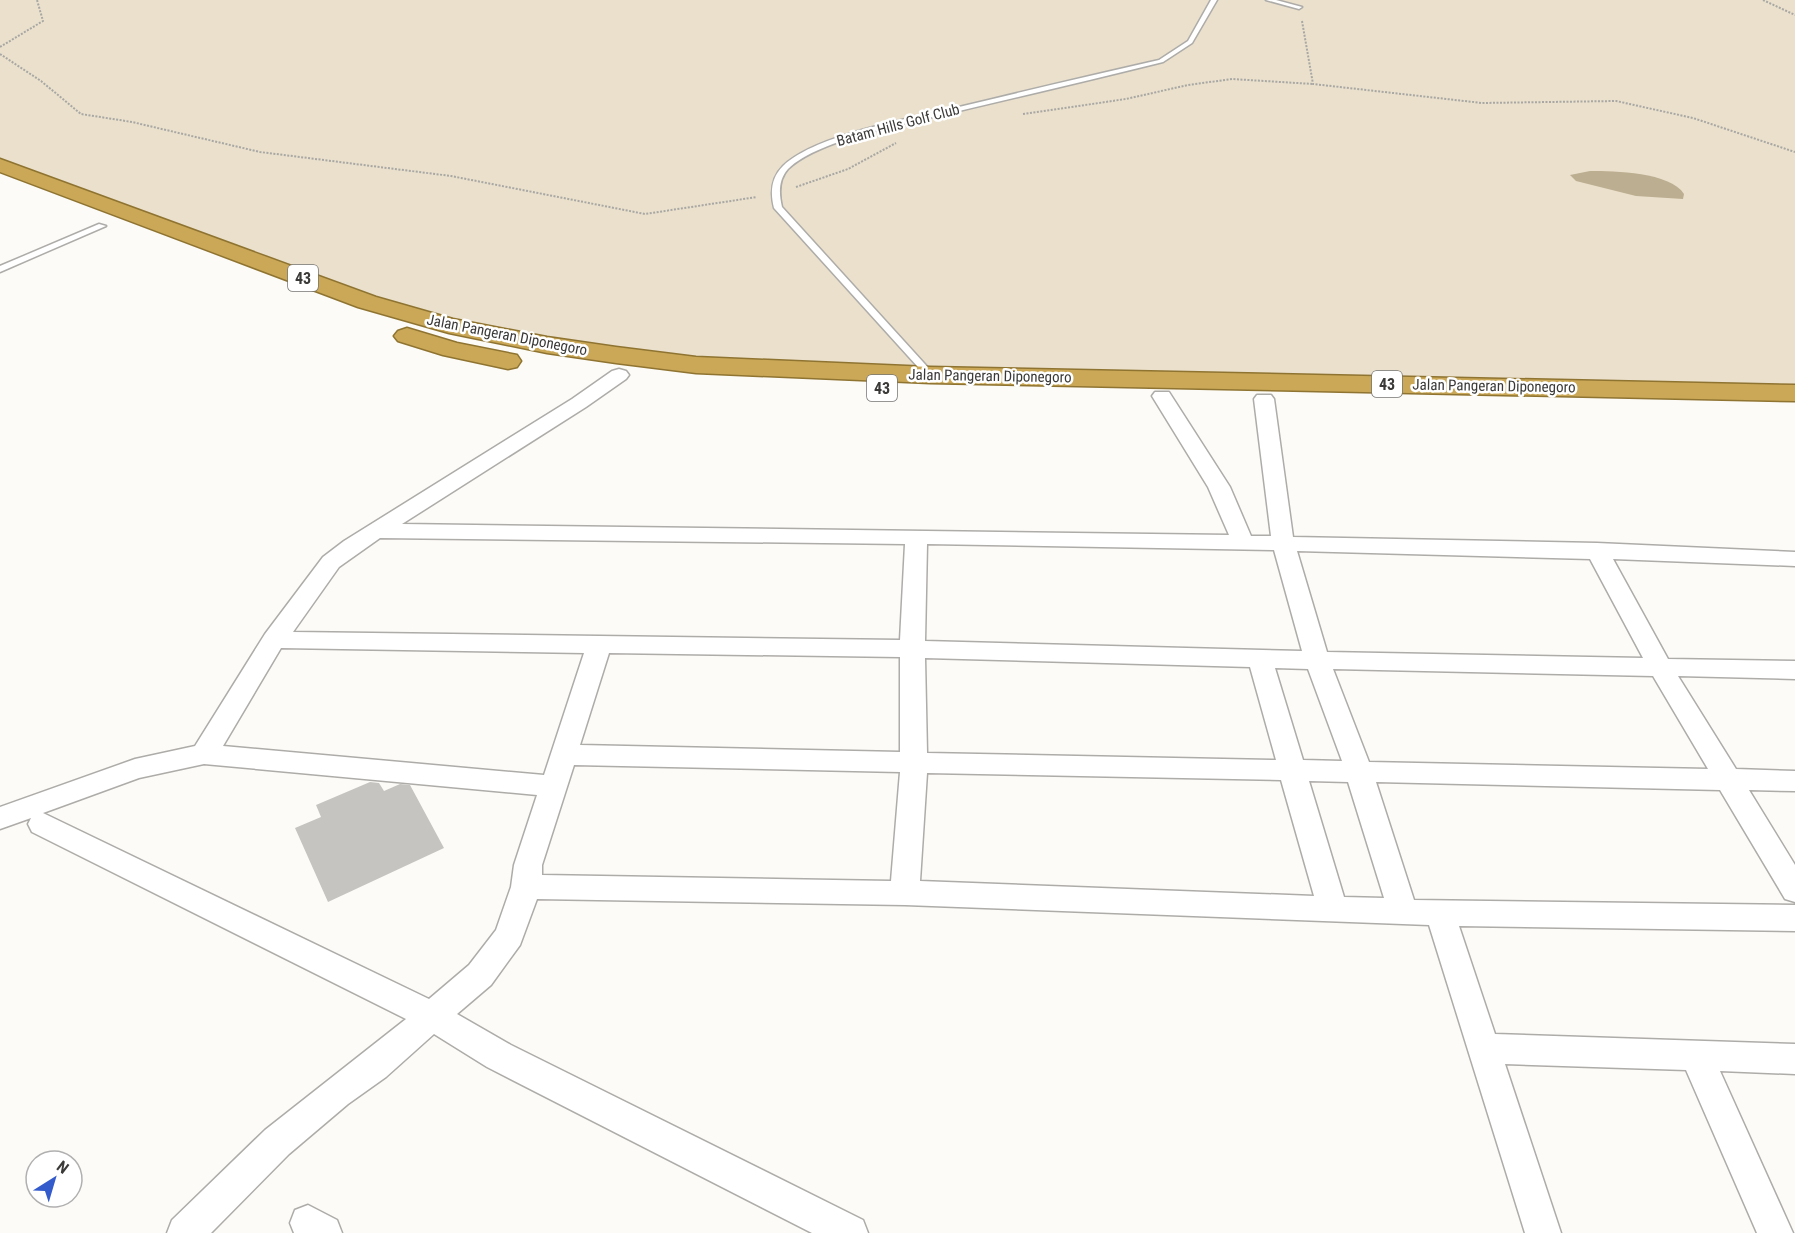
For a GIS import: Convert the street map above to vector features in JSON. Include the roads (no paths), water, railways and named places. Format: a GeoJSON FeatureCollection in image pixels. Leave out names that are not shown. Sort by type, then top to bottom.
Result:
{"type":"FeatureCollection","features":[{"type":"Feature","properties":{"kind":"highway","name":"Jalan Pangeran Diponegoro"},"geometry":{"type":"LineString","coordinates":[[0,165],[367,302],[449,326],[547,345],[696,364],[930,375],[1795,393]]}},
{"type":"Feature","properties":{"kind":"highway","name":"Jalan Pangeran Diponegoro"},"geometry":{"type":"LineString","coordinates":[[0,187],[360,320],[452,350],[536,366],[708,385],[1264,399],[1795,408]]}},
{"type":"Feature","properties":{"kind":"street"},"geometry":{"type":"LineString","coordinates":[[204,754],[274,640],[331,562],[619,375]]}},
{"type":"Feature","properties":{"kind":"street"},"geometry":{"type":"LineString","coordinates":[[1162,396],[1219,487],[1243,542]]}},
{"type":"Feature","properties":{"kind":"street"},"geometry":{"type":"LineString","coordinates":[[1264,399],[1283,543],[1317,659],[1359,772],[1403,912]]}},
{"type":"Feature","properties":{"kind":"street"},"geometry":{"type":"LineString","coordinates":[[376,531],[1243,542],[1597,550],[1795,559]]}},
{"type":"Feature","properties":{"kind":"street"},"geometry":{"type":"LineString","coordinates":[[905,893],[914,763],[912,649],[916,538]]}},
{"type":"Feature","properties":{"kind":"street"},"geometry":{"type":"LineString","coordinates":[[1597,550],[1660,667],[1795,890]]}},
{"type":"Feature","properties":{"kind":"street"},"geometry":{"type":"LineString","coordinates":[[274,640],[912,649],[1795,670]]}},
{"type":"Feature","properties":{"kind":"street"},"geometry":{"type":"LineString","coordinates":[[185,1233],[277,1142],[434,1017],[480,975],[509,936],[526,887],[528,865],[552,786],[599,646]]}},
{"type":"Feature","properties":{"kind":"street"},"geometry":{"type":"LineString","coordinates":[[1260,659],[1332,908]]}},
{"type":"Feature","properties":{"kind":"street"},"geometry":{"type":"LineString","coordinates":[[0,818],[135,770],[204,754],[552,786]]}},
{"type":"Feature","properties":{"kind":"street"},"geometry":{"type":"LineString","coordinates":[[563,755],[1795,781]]}},
{"type":"Feature","properties":{"kind":"street"},"geometry":{"type":"LineString","coordinates":[[42,824],[434,1017],[499,1056],[850,1233]]}},
{"type":"Feature","properties":{"kind":"street"},"geometry":{"type":"LineString","coordinates":[[526,887],[905,893],[1440,913],[1795,918]]}},
{"type":"Feature","properties":{"kind":"street"},"geometry":{"type":"LineString","coordinates":[[1440,913],[1543,1233]]}},
{"type":"Feature","properties":{"kind":"street"},"geometry":{"type":"LineString","coordinates":[[1483,1048],[1795,1059]]}},
{"type":"Feature","properties":{"kind":"street"},"geometry":{"type":"LineString","coordinates":[[1696,1055],[1775,1233]]}},
{"type":"Feature","properties":{"kind":"lane","name":"Batam Hills Golf Club"},"geometry":{"type":"LineString","coordinates":[[930,375],[778,208],[775,195],[780,174],[799,158],[827,144],[867,131],[1161,61],[1184,50],[1194,41],[1214,0]]}},
{"type":"Feature","properties":{"kind":"lane"},"geometry":{"type":"LineString","coordinates":[[1269,0],[1299,7]]}},
{"type":"Feature","properties":{"kind":"lane"},"geometry":{"type":"LineString","coordinates":[[0,269],[102,226]]}}]}
